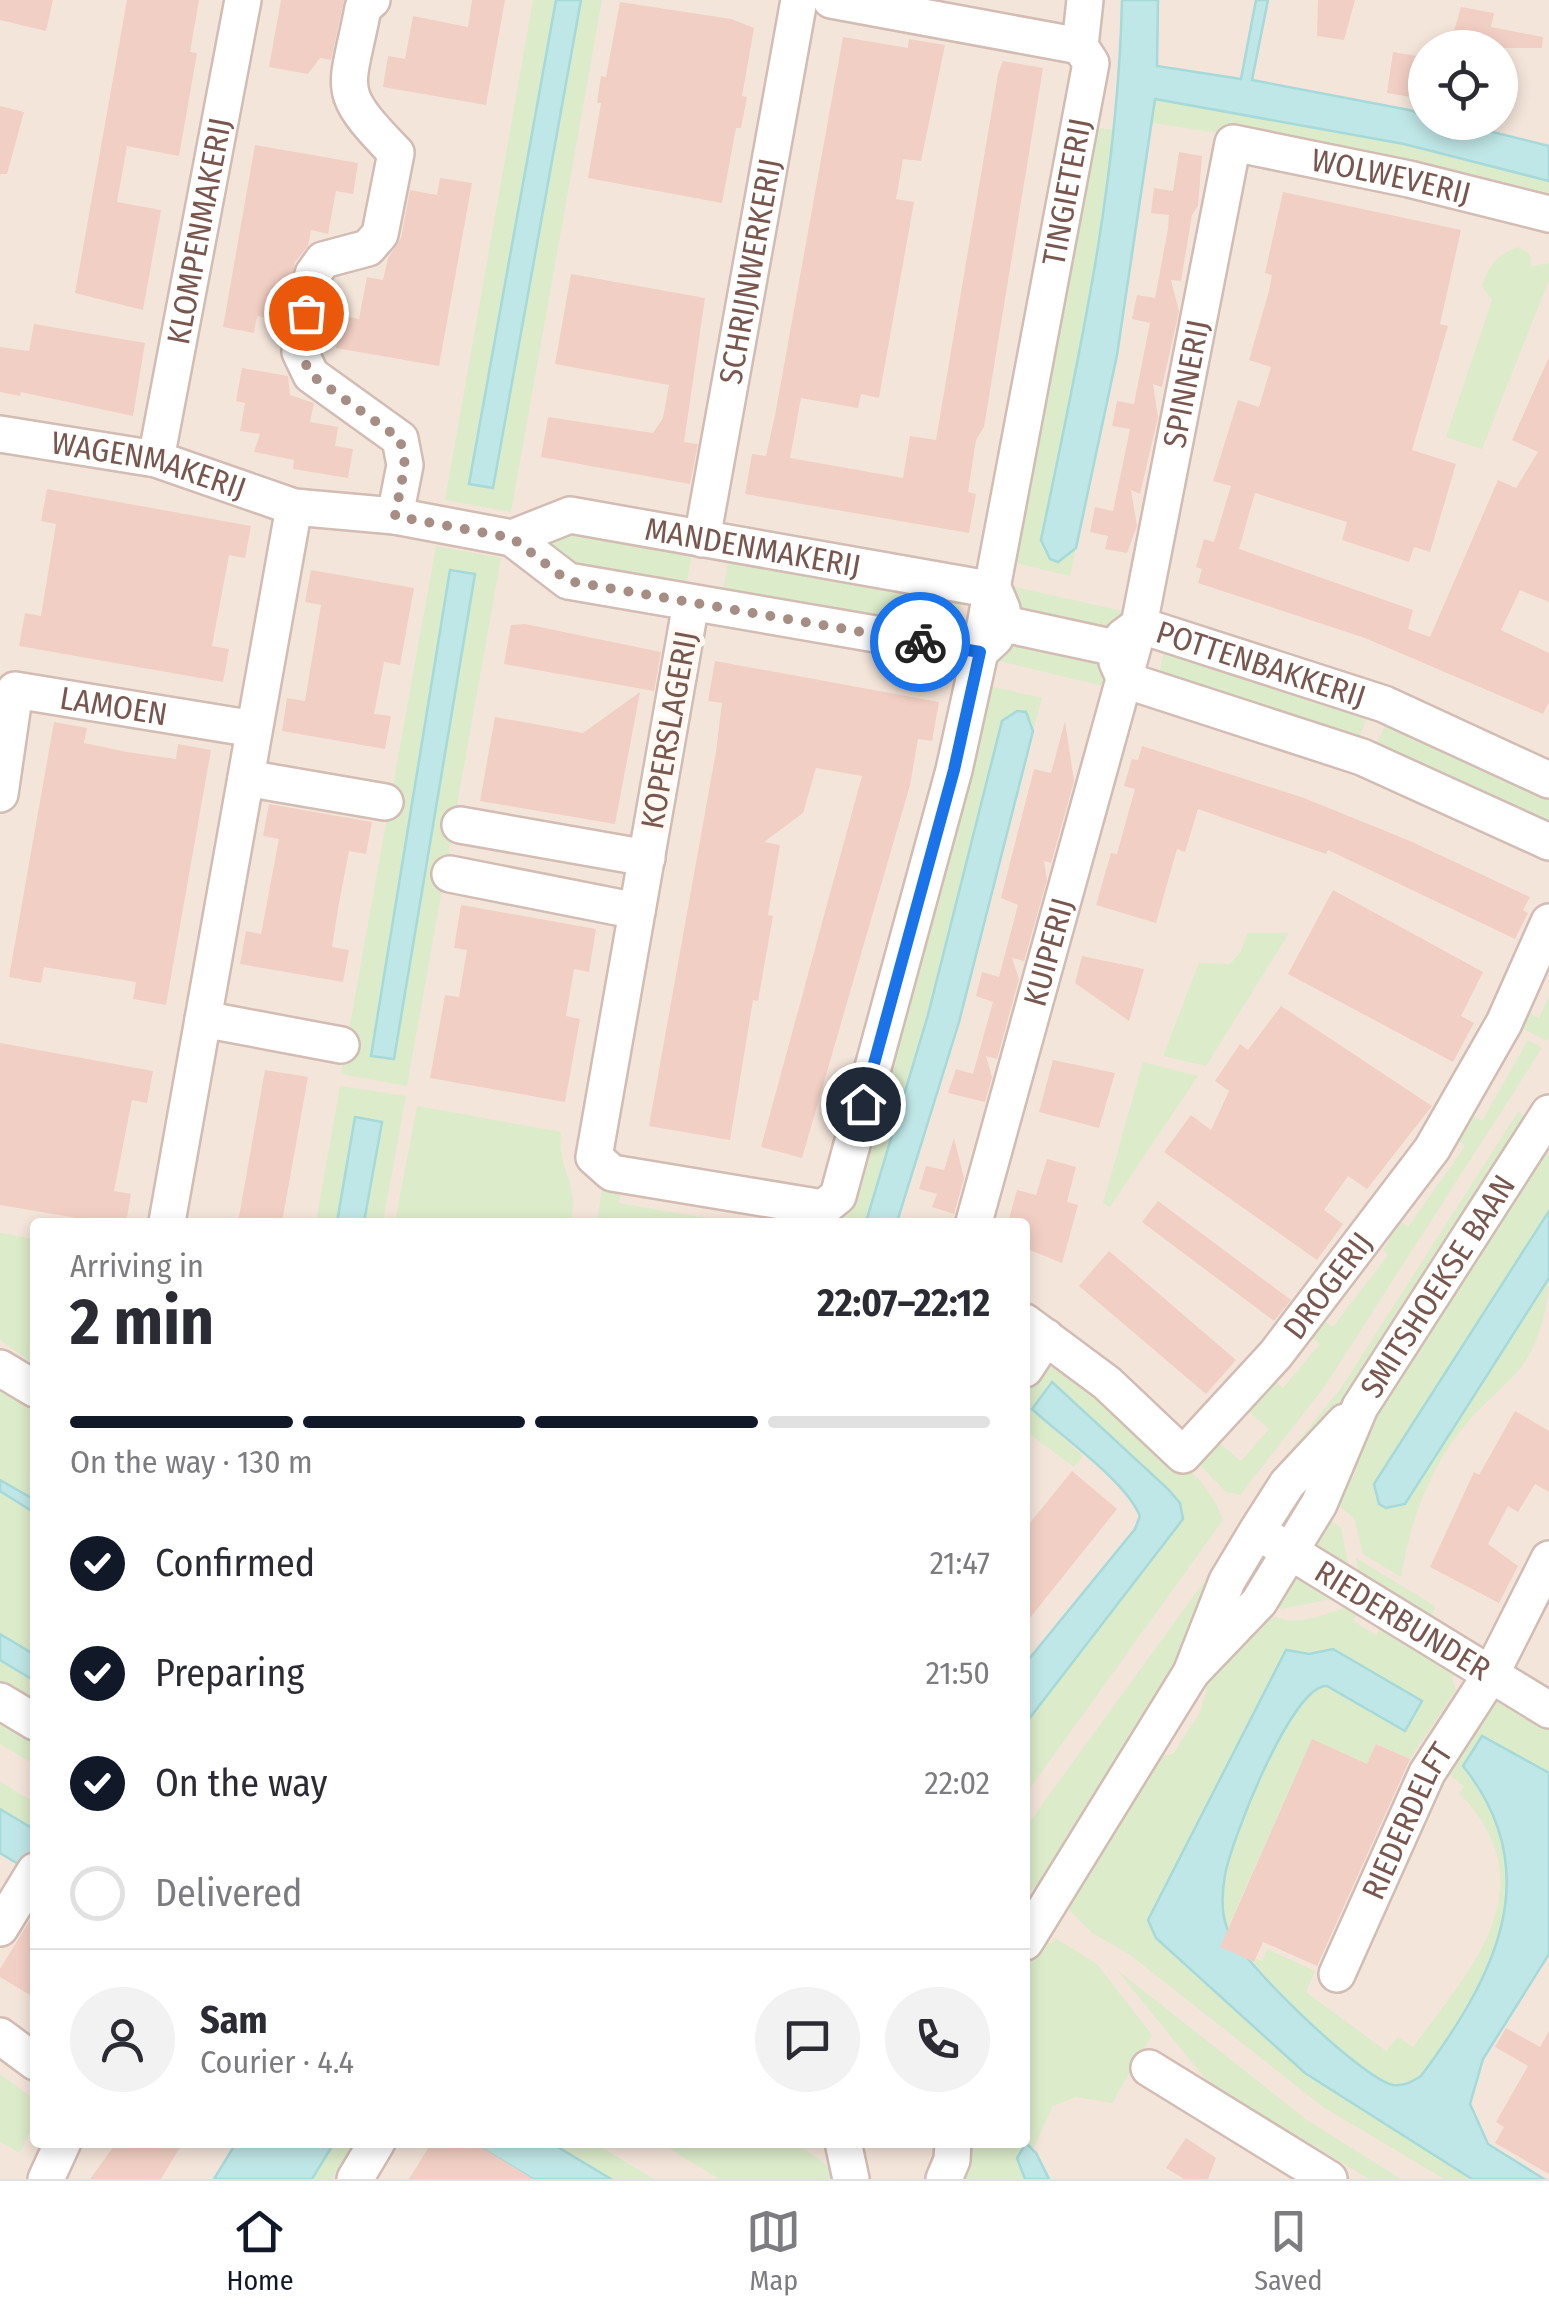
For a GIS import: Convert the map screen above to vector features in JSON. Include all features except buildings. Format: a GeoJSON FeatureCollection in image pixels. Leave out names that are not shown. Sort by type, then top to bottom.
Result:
{"type":"FeatureCollection","features":[{"type":"Feature","properties":{"kind":"street","name":"KLOMPENMAKERIJ"},"geometry":{"type":"LineString","coordinates":[[156,459],[242,0]]}},
{"type":"Feature","properties":{"kind":"street"},"geometry":{"type":"LineString","coordinates":[[372,0],[363,8],[347,91],[352,108],[396,152],[380,234],[368,248],[323,260],[313,274],[300,352],[311,375],[400,439],[405,465],[395,516]]}},
{"type":"Feature","properties":{"kind":"street","name":"SCHRIJNWERKERIJ"},"geometry":{"type":"LineString","coordinates":[[702,540],[799,0]]}},
{"type":"Feature","properties":{"kind":"street"},"geometry":{"type":"LineString","coordinates":[[831,0],[1080,46]]}},
{"type":"Feature","properties":{"kind":"street","name":"TINGIETERIJ"},"geometry":{"type":"LineString","coordinates":[[994,590],[1084,116],[1091,63],[1080,46],[1085,0]]}},
{"type":"Feature","properties":{"kind":"street","name":"WOLWEVERIJ"},"geometry":{"type":"LineString","coordinates":[[1233,143],[1410,178],[1549,214]]}},
{"type":"Feature","properties":{"kind":"street","name":"SPINNERIJ"},"geometry":{"type":"LineString","coordinates":[[1139,625],[1233,143]]}},
{"type":"Feature","properties":{"kind":"street","name":"WAGENMAKERIJ"},"geometry":{"type":"LineString","coordinates":[[0,434],[156,459],[294,508],[395,516]]}},
{"type":"Feature","properties":{"kind":"street"},"geometry":{"type":"LineString","coordinates":[[168,1218],[294,508]]}},
{"type":"Feature","properties":{"kind":"street","name":"MANDENMAKERIJ"},"geometry":{"type":"LineString","coordinates":[[512,538],[570,515],[994,590]]}},
{"type":"Feature","properties":{"kind":"street","name":"MANDENMAKERIJ"},"geometry":{"type":"LineString","coordinates":[[395,516],[512,538],[568,581],[980,652]]}},
{"type":"Feature","properties":{"kind":"street"},"geometry":{"type":"LineString","coordinates":[[980,652],[1009,625],[994,590]]}},
{"type":"Feature","properties":{"kind":"street"},"geometry":{"type":"LineString","coordinates":[[980,652],[994,590]]}},
{"type":"Feature","properties":{"kind":"street","name":"KOPERSLAGERIJ"},"geometry":{"type":"LineString","coordinates":[[691,603],[594,1157],[612,1173],[807,1216],[838,1196],[954,770],[980,652]]}},
{"type":"Feature","properties":{"kind":"street","name":"POTTENBAKKERIJ"},"geometry":{"type":"LineString","coordinates":[[1009,625],[1110,647]]}},
{"type":"Feature","properties":{"kind":"street","name":"POTTENBAKKERIJ"},"geometry":{"type":"LineString","coordinates":[[1110,647],[1139,625]]}},
{"type":"Feature","properties":{"kind":"street","name":"POTTENBAKKERIJ"},"geometry":{"type":"LineString","coordinates":[[1125,680],[1139,625]]}},
{"type":"Feature","properties":{"kind":"street","name":"POTTENBAKKERIJ"},"geometry":{"type":"LineString","coordinates":[[1139,625],[1384,704],[1549,780]]}},
{"type":"Feature","properties":{"kind":"street","name":"POTTENBAKKERIJ"},"geometry":{"type":"LineString","coordinates":[[1110,647],[1125,680],[1362,757],[1549,842]]}},
{"type":"Feature","properties":{"kind":"street","name":"KUIPERIJ"},"geometry":{"type":"LineString","coordinates":[[975,1218],[1125,680]]}},
{"type":"Feature","properties":{"kind":"street","name":"LAMOEN"},"geometry":{"type":"LineString","coordinates":[[0,794],[15,690],[254,729]]}},
{"type":"Feature","properties":{"kind":"street","name":"POTTENBAKKERIJ"},"geometry":{"type":"LineString","coordinates":[[1362,757],[1384,704]]}},
{"type":"Feature","properties":{"kind":"street"},"geometry":{"type":"LineString","coordinates":[[246,778],[385,802]]}},
{"type":"Feature","properties":{"kind":"street","name":"KOPERSLAGERIJ"},"geometry":{"type":"LineString","coordinates":[[460,825],[647,858]]}},
{"type":"Feature","properties":{"kind":"street"},"geometry":{"type":"LineString","coordinates":[[450,874],[638,911]]}},
{"type":"Feature","properties":{"kind":"street","name":"DROGERIJ"},"geometry":{"type":"LineString","coordinates":[[1035,1330],[1106,1382],[1183,1455],[1276,1354],[1432,1149],[1504,1023],[1549,922]]}},
{"type":"Feature","properties":{"kind":"street"},"geometry":{"type":"LineString","coordinates":[[203,1019],[342,1045]]}},
{"type":"Feature","properties":{"kind":"street","name":"SMITSHOEKSE BAAN"},"geometry":{"type":"LineString","coordinates":[[1192,1672],[1258,1602],[1290,1552],[1320,1504],[1360,1407],[1549,1113]]}},
{"type":"Feature","properties":{"kind":"street"},"geometry":{"type":"LineString","coordinates":[[0,1368],[30,1386]]}},
{"type":"Feature","properties":{"kind":"street","name":"SMITSHOEKSE BAAN"},"geometry":{"type":"LineString","coordinates":[[1030,1934],[1192,1672],[1227,1581],[1257,1531],[1287,1484],[1360,1407]]}},
{"type":"Feature","properties":{"kind":"street","name":"RIEDERBUNDER"},"geometry":{"type":"LineString","coordinates":[[1257,1531],[1549,1710]]}},
{"type":"Feature","properties":{"kind":"street","name":"RIEDERDELFT"},"geometry":{"type":"LineString","coordinates":[[1337,1974],[1427,1773],[1490,1676],[1549,1559]]}},
{"type":"Feature","properties":{"kind":"street"},"geometry":{"type":"LineString","coordinates":[[0,1701],[30,1719]]}},
{"type":"Feature","properties":{"kind":"street"},"geometry":{"type":"LineString","coordinates":[[0,1928],[30,1879]]}},
{"type":"Feature","properties":{"kind":"street"},"geometry":{"type":"LineString","coordinates":[[0,2036],[30,2058]]}},
{"type":"Feature","properties":{"kind":"street"},"geometry":{"type":"LineString","coordinates":[[1149,2068],[1329,2179]]}},
{"type":"Feature","properties":{"kind":"street"},"geometry":{"type":"LineString","coordinates":[[46,2179],[61,2148]]}},
{"type":"Feature","properties":{"kind":"street"},"geometry":{"type":"LineString","coordinates":[[355,2179],[373,2148]]}},
{"type":"Feature","properties":{"kind":"street"},"geometry":{"type":"LineString","coordinates":[[844,2148],[851,2179]]}},
{"type":"Feature","properties":{"kind":"street"},"geometry":{"type":"LineString","coordinates":[[944,2179],[953,2148]]}},
{"type":"Feature","properties":{"kind":"shaded area"},"geometry":{"type":"Polygon","coordinates":[[[0,0],[1549,0],[1549,2179],[0,2179],[0,0]]]}},
{"type":"Feature","properties":{"kind":"green space"},"geometry":{"type":"Polygon","coordinates":[[[533,0],[556,0],[469,484],[493,487],[581,0],[602,0],[511,512],[445,500],[533,0]]]}},
{"type":"Feature","properties":{"kind":"green space"},"geometry":{"type":"Polygon","coordinates":[[[1155,98],[1402,145],[1549,181],[1549,206],[1239,136],[1152,123],[1155,98]]]}},
{"type":"Feature","properties":{"kind":"green space"},"geometry":{"type":"Polygon","coordinates":[[[1091,127],[1115,130],[1065,558],[1076,548],[1070,576],[1012,562],[1091,127]]]}},
{"type":"Feature","properties":{"kind":"green space"},"geometry":{"type":"Polygon","coordinates":[[[1518,247],[1530,254],[1531,267],[1549,263],[1549,280],[1482,449],[1446,437],[1492,300],[1482,286],[1484,279],[1499,257],[1518,247]]]}},
{"type":"Feature","properties":{"kind":"green space"},"geometry":{"type":"Polygon","coordinates":[[[573,523],[693,546],[685,595],[568,569],[544,547],[545,534],[573,523]]]}},
{"type":"Feature","properties":{"kind":"green space"},"geometry":{"type":"Polygon","coordinates":[[[436,546],[501,558],[407,1086],[341,1074],[436,546]],[[450,571],[371,1057],[394,1059],[474,574],[450,571]]]}},
{"type":"Feature","properties":{"kind":"green space"},"geometry":{"type":"Polygon","coordinates":[[[730,553],[963,592],[954,641],[721,601],[730,553]]]}},
{"type":"Feature","properties":{"kind":"green space"},"geometry":{"type":"Polygon","coordinates":[[[1006,585],[1131,613],[1117,633],[1016,614],[1006,585]]]}},
{"type":"Feature","properties":{"kind":"green space"},"geometry":{"type":"Polygon","coordinates":[[[1014,640],[1107,664],[1107,687],[987,658],[1014,640]]]}},
{"type":"Feature","properties":{"kind":"green space"},"geometry":{"type":"Polygon","coordinates":[[[1167,640],[1371,707],[1356,746],[1157,682],[1167,640]]]}},
{"type":"Feature","properties":{"kind":"green space"},"geometry":{"type":"Polygon","coordinates":[[[984,685],[1042,698],[1033,731],[1032,722],[1002,721],[928,1015],[867,1218],[831,1218],[984,685]]]}},
{"type":"Feature","properties":{"kind":"green space"},"geometry":{"type":"Polygon","coordinates":[[[1389,715],[1549,788],[1549,832],[1373,753],[1389,715]]]}},
{"type":"Feature","properties":{"kind":"green space"},"geometry":{"type":"Polygon","coordinates":[[[1247,933],[1289,933],[1206,1066],[1163,1056],[1199,963],[1230,964],[1241,951],[1247,933]]]}},
{"type":"Feature","properties":{"kind":"green space"},"geometry":{"type":"Polygon","coordinates":[[[1549,996],[1547,1041],[1514,1024],[1523,1010],[1539,1018],[1549,996]]]}},
{"type":"Feature","properties":{"kind":"green space"},"geometry":{"type":"Polygon","coordinates":[[[1528,1040],[1542,1048],[1325,1386],[1240,1495],[1226,1492],[1196,1461],[1216,1440],[1241,1461],[1269,1429],[1243,1406],[1269,1377],[1283,1388],[1320,1344],[1305,1332],[1318,1316],[1333,1327],[1388,1255],[1383,1250],[1390,1240],[1381,1233],[1393,1217],[1408,1227],[1465,1146],[1450,1135],[1465,1112],[1482,1121],[1528,1040]]]}},
{"type":"Feature","properties":{"kind":"green space"},"geometry":{"type":"Polygon","coordinates":[[[1143,1062],[1198,1076],[1110,1207],[1103,1203],[1143,1062]]]}},
{"type":"Feature","properties":{"kind":"green space"},"geometry":{"type":"Polygon","coordinates":[[[340,1086],[406,1096],[384,1218],[365,1218],[382,1122],[355,1118],[338,1218],[317,1218],[340,1086]]]}},
{"type":"Feature","properties":{"kind":"green space"},"geometry":{"type":"Polygon","coordinates":[[[417,1106],[561,1132],[562,1156],[572,1195],[572,1218],[396,1218],[417,1106]]]}},
{"type":"Feature","properties":{"kind":"green space"},"geometry":{"type":"Polygon","coordinates":[[[1518,1112],[1529,1119],[1339,1416],[1286,1472],[1277,1467],[1341,1388],[1518,1112]]]}},
{"type":"Feature","properties":{"kind":"green space"},"geometry":{"type":"Polygon","coordinates":[[[1549,1143],[1549,1211],[1374,1484],[1405,1504],[1549,1278],[1544,1315],[1524,1363],[1465,1425],[1428,1484],[1409,1538],[1401,1577],[1363,1554],[1354,1518],[1339,1506],[1356,1470],[1362,1437],[1549,1143]]]}},
{"type":"Feature","properties":{"kind":"green space"},"geometry":{"type":"Polygon","coordinates":[[[621,1185],[619,1203],[706,1218],[598,1218],[602,1189],[621,1185]]]}},
{"type":"Feature","properties":{"kind":"green space"},"geometry":{"type":"Polygon","coordinates":[[[0,1233],[30,1238],[30,1361],[0,1340],[0,1233]]]}},
{"type":"Feature","properties":{"kind":"green space"},"geometry":{"type":"Polygon","coordinates":[[[1057,1365],[1175,1455],[1196,1476],[1223,1520],[1030,1788],[1030,1718],[1183,1519],[1180,1503],[1168,1489],[1053,1383],[1032,1410],[1083,1456],[1074,1467],[1030,1435],[1030,1392],[1047,1370],[1057,1365]]]}},
{"type":"Feature","properties":{"kind":"green space"},"geometry":{"type":"Polygon","coordinates":[[[0,1385],[30,1404],[30,1497],[0,1480],[0,1385]]]}},
{"type":"Feature","properties":{"kind":"green space"},"geometry":{"type":"Polygon","coordinates":[[[0,1491],[30,1510],[30,1652],[0,1634],[0,1491]]]}},
{"type":"Feature","properties":{"kind":"green space"},"geometry":{"type":"Polygon","coordinates":[[[1323,1514],[1341,1528],[1350,1573],[1325,1563],[1308,1538],[1323,1514]]]}},
{"type":"Feature","properties":{"kind":"green space"},"geometry":{"type":"Polygon","coordinates":[[[1356,1558],[1435,1606],[1429,1626],[1360,1583],[1356,1558]]]}},
{"type":"Feature","properties":{"kind":"green space"},"geometry":{"type":"Polygon","coordinates":[[[1284,1578],[1314,1581],[1335,1598],[1282,1609],[1269,1601],[1284,1578]]]}},
{"type":"Feature","properties":{"kind":"green space"},"geometry":{"type":"Polygon","coordinates":[[[1203,1583],[1209,1589],[1199,1630],[1042,1891],[1034,1886],[1030,1892],[1030,1821],[1203,1583]]]}},
{"type":"Feature","properties":{"kind":"green space"},"geometry":{"type":"Polygon","coordinates":[[[1353,1605],[1360,1609],[1353,1621],[1376,1635],[1383,1624],[1457,1670],[1452,1678],[1456,1690],[1410,1759],[1377,1744],[1367,1764],[1312,1740],[1227,1929],[1224,1888],[1230,1856],[1266,1766],[1297,1710],[1313,1692],[1327,1686],[1404,1731],[1422,1701],[1333,1649],[1148,1921],[1157,1938],[1305,2073],[1472,2179],[1444,2179],[1323,2107],[1129,1954],[1092,1933],[1064,1904],[1154,1758],[1173,1754],[1199,1714],[1207,1690],[1199,1685],[1263,1611],[1296,1621],[1353,1605]]]}},
{"type":"Feature","properties":{"kind":"green space"},"geometry":{"type":"Polygon","coordinates":[[[0,1660],[30,1678],[30,1702],[0,1685],[0,1660]]]}},
{"type":"Feature","properties":{"kind":"green space"},"geometry":{"type":"Polygon","coordinates":[[[1503,1699],[1549,1724],[1549,1773],[1482,1736],[1463,1766],[1490,1800],[1507,1834],[1516,1867],[1516,1900],[1509,1933],[1477,2000],[1434,2060],[1412,2080],[1392,2084],[1373,2076],[1336,2049],[1254,1963],[1256,1958],[1262,1961],[1267,1949],[1315,1971],[1306,1992],[1386,2051],[1398,2037],[1413,2047],[1478,1956],[1492,1924],[1500,1893],[1498,1861],[1485,1827],[1459,1793],[1464,1787],[1442,1768],[1490,1701],[1503,1699]]]}},
{"type":"Feature","properties":{"kind":"green space"},"geometry":{"type":"Polygon","coordinates":[[[0,1715],[30,1733],[30,1762],[0,1744],[0,1715]]]}},
{"type":"Feature","properties":{"kind":"green space"},"geometry":{"type":"Polygon","coordinates":[[[0,1781],[30,1800],[30,1827],[0,1809],[0,1781]]]}},
{"type":"Feature","properties":{"kind":"green space"},"geometry":{"type":"Polygon","coordinates":[[[1055,1938],[1097,1964],[1152,2035],[1112,2103],[1076,2097],[1053,2106],[1033,2149],[1030,1964],[1043,1939],[1051,1944],[1055,1938]]]}},
{"type":"Feature","properties":{"kind":"green space"},"geometry":{"type":"Polygon","coordinates":[[[1116,1969],[1307,2120],[1401,2179],[1369,2179],[1208,2082],[1116,1969]]]}},
{"type":"Feature","properties":{"kind":"green space"},"geometry":{"type":"Polygon","coordinates":[[[0,2074],[30,2096],[30,2131],[20,2153],[0,2142],[0,2074]]]}},
{"type":"Feature","properties":{"kind":"green space"},"geometry":{"type":"Polygon","coordinates":[[[331,2148],[351,2148],[332,2179],[312,2179],[331,2148]]]}},
{"type":"Feature","properties":{"kind":"green space"},"geometry":{"type":"Polygon","coordinates":[[[559,2148],[602,2148],[654,2179],[611,2179],[559,2148]]]}},
{"type":"Feature","properties":{"kind":"green space"},"geometry":{"type":"Polygon","coordinates":[[[668,2148],[797,2148],[822,2161],[836,2179],[719,2179],[668,2148]]]}},
{"type":"Feature","properties":{"kind":"green space"},"geometry":{"type":"Polygon","coordinates":[[[962,2148],[1023,2148],[1017,2157],[1025,2179],[965,2179],[962,2148]]]}},
{"type":"Feature","properties":{"kind":"water"},"geometry":{"type":"Polygon","coordinates":[[[556,0],[581,0],[493,488],[469,484],[556,0]]]}},
{"type":"Feature","properties":{"kind":"water"},"geometry":{"type":"Polygon","coordinates":[[[1122,0],[1158,0],[1157,66],[1241,79],[1256,0],[1268,0],[1252,80],[1408,110],[1408,140],[1518,138],[1549,146],[1549,181],[1404,144],[1155,99],[1117,355],[1076,548],[1058,562],[1050,559],[1041,540],[1094,272],[1119,69],[1122,0]]]}},
{"type":"Feature","properties":{"kind":"water"},"geometry":{"type":"Polygon","coordinates":[[[450,570],[475,574],[394,1059],[371,1056],[450,570]]]}},
{"type":"Feature","properties":{"kind":"water"},"geometry":{"type":"Polygon","coordinates":[[[1017,711],[1026,712],[1033,731],[959,1022],[898,1218],[867,1218],[928,1015],[1002,721],[1017,711]]]}},
{"type":"Feature","properties":{"kind":"water"},"geometry":{"type":"Polygon","coordinates":[[[355,1117],[382,1122],[365,1218],[338,1218],[355,1117]]]}},
{"type":"Feature","properties":{"kind":"water"},"geometry":{"type":"Polygon","coordinates":[[[1549,1211],[1549,1278],[1405,1504],[1386,1508],[1379,1504],[1374,1484],[1549,1211]]]}},
{"type":"Feature","properties":{"kind":"water"},"geometry":{"type":"Polygon","coordinates":[[[1052,1382],[1168,1489],[1180,1503],[1183,1519],[1030,1718],[1030,1658],[1135,1529],[1140,1516],[1107,1474],[1032,1409],[1052,1382]]]}},
{"type":"Feature","properties":{"kind":"water"},"geometry":{"type":"Polygon","coordinates":[[[0,1480],[30,1497],[30,1510],[0,1491],[0,1480]]]}},
{"type":"Feature","properties":{"kind":"water"},"geometry":{"type":"Polygon","coordinates":[[[0,1634],[30,1652],[30,1678],[0,1660],[0,1634]]]}},
{"type":"Feature","properties":{"kind":"water"},"geometry":{"type":"Polygon","coordinates":[[[1333,1649],[1422,1701],[1405,1731],[1327,1686],[1313,1692],[1297,1710],[1265,1767],[1230,1857],[1223,1895],[1227,1928],[1253,1965],[1330,2041],[1377,2078],[1393,2085],[1411,2082],[1421,2076],[1470,2001],[1502,1924],[1507,1885],[1503,1846],[1489,1806],[1463,1766],[1482,1736],[1549,1773],[1549,1954],[1483,2059],[1470,2104],[1488,2144],[1544,2179],[1472,2179],[1305,2073],[1156,1938],[1148,1920],[1286,1650],[1309,1654],[1333,1649]]]}},
{"type":"Feature","properties":{"kind":"water"},"geometry":{"type":"Polygon","coordinates":[[[0,1809],[30,1827],[30,1871],[0,1853],[0,1809]]]}},
{"type":"Feature","properties":{"kind":"water"},"geometry":{"type":"Polygon","coordinates":[[[1030,2147],[1049,2179],[1025,2179],[1017,2158],[1023,2148],[1030,2147]]]}},
{"type":"Feature","properties":{"kind":"water"},"geometry":{"type":"Polygon","coordinates":[[[232,2148],[331,2148],[312,2179],[214,2179],[232,2148]]]}},
{"type":"Feature","properties":{"kind":"water"},"geometry":{"type":"Polygon","coordinates":[[[481,2148],[559,2148],[611,2179],[533,2179],[481,2148]]]}},
{"type":"Feature","properties":{"kind":"way so far"},"geometry":{"type":"LineString","coordinates":[[306,313],[300,352],[311,375],[400,439],[405,465],[395,516],[512,538],[568,581],[920,642]]}},
{"type":"Feature","properties":{"kind":"route"},"geometry":{"type":"LineString","coordinates":[[863,1104],[954,770],[980,652],[920,642]]}}]}
